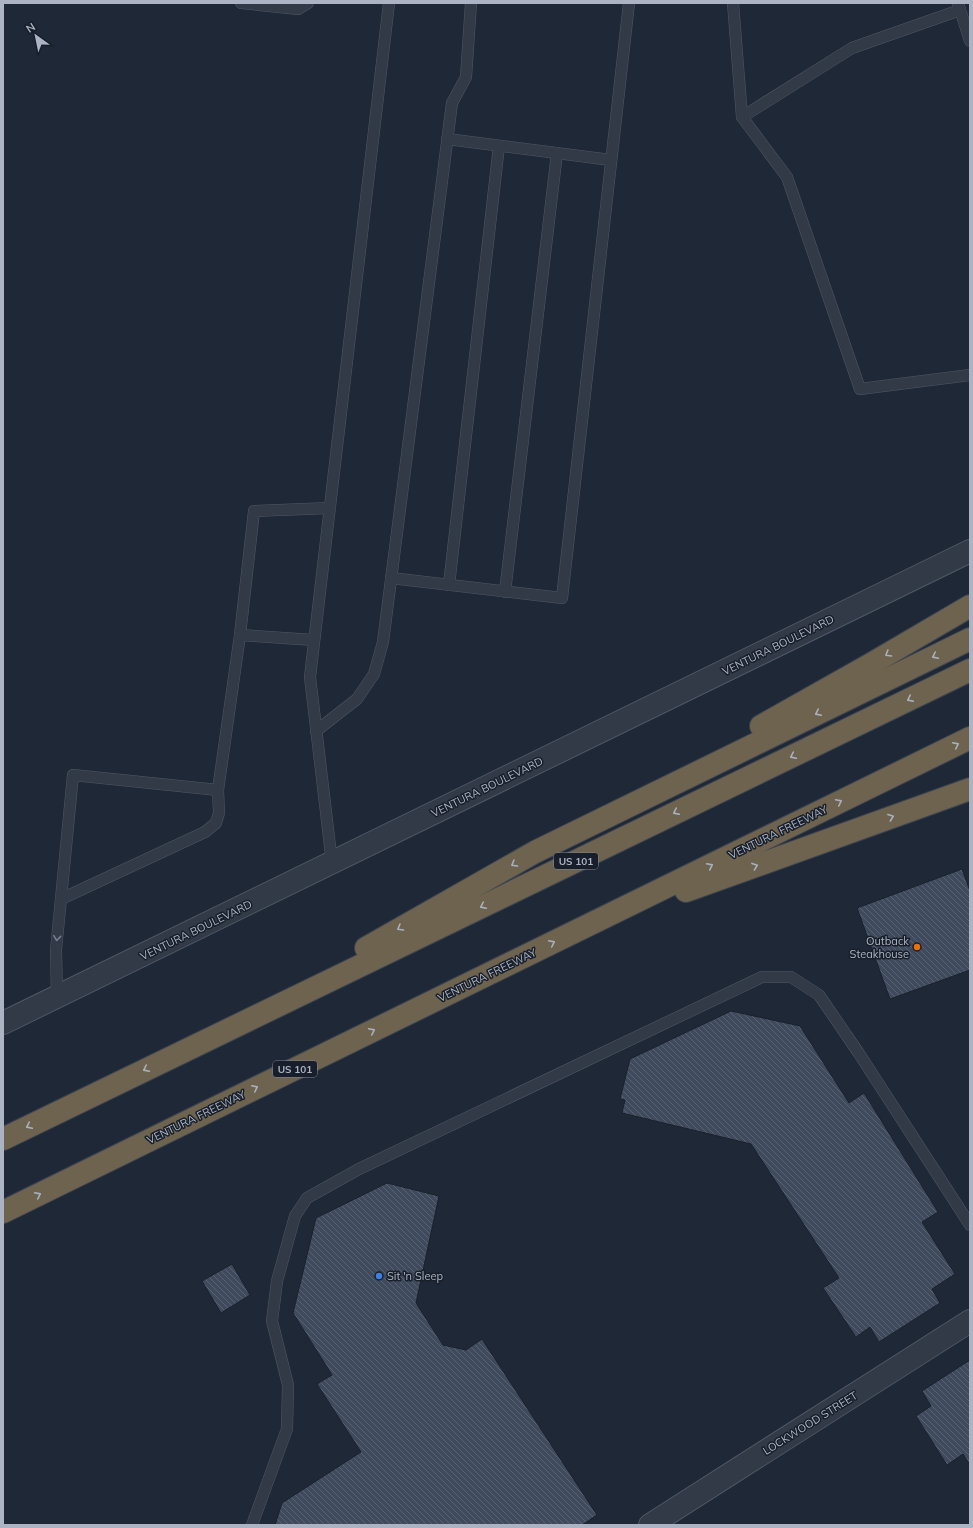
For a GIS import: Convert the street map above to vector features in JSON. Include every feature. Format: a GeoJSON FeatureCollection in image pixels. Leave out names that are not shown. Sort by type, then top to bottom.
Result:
{"type":"FeatureCollection","features":[{"type":"Feature","properties":{"kind":"highway"},"geometry":{"type":"LineString","coordinates":[[181,1052],[872,664],[970,606]]}},
{"type":"Feature","properties":{"kind":"highway"},"geometry":{"type":"LineString","coordinates":[[535,852],[970,639]]}},
{"type":"Feature","properties":{"kind":"highway","name":"US 101"},"geometry":{"type":"LineString","coordinates":[[3,1139],[970,670]]}},
{"type":"Feature","properties":{"kind":"highway","name":"VENTURA FREEWAY"},"geometry":{"type":"LineString","coordinates":[[3,1212],[970,738]]}},
{"type":"Feature","properties":{"kind":"highway"},"geometry":{"type":"LineString","coordinates":[[587,926],[970,789]]}},
{"type":"Feature","properties":{"kind":"street","name":"VENTURA BOULEVARD"},"geometry":{"type":"LineString","coordinates":[[3,1023],[970,551]]}},
{"type":"Feature","properties":{"kind":"street","name":"LOCKWOOD STREET"},"geometry":{"type":"LineString","coordinates":[[650,1525],[970,1321]]}},
{"type":"Feature","properties":{"kind":"lane"},"geometry":{"type":"LineString","coordinates":[[242,3],[298,9],[308,3]]}},
{"type":"Feature","properties":{"kind":"lane"},"geometry":{"type":"LineString","coordinates":[[332,863],[310,677],[389,3]]}},
{"type":"Feature","properties":{"kind":"lane"},"geometry":{"type":"LineString","coordinates":[[316,731],[357,699],[374,674],[383,642],[447,139],[452,104],[466,77],[471,3]]}},
{"type":"Feature","properties":{"kind":"lane"},"geometry":{"type":"LineString","coordinates":[[391,578],[562,598],[629,3]]}},
{"type":"Feature","properties":{"kind":"lane"},"geometry":{"type":"LineString","coordinates":[[732,3],[742,117],[787,177],[860,389],[970,375]]}},
{"type":"Feature","properties":{"kind":"lane"},"geometry":{"type":"LineString","coordinates":[[742,117],[852,48],[959,7],[970,41]]}},
{"type":"Feature","properties":{"kind":"lane"},"geometry":{"type":"LineString","coordinates":[[447,139],[611,160]]}},
{"type":"Feature","properties":{"kind":"lane"},"geometry":{"type":"LineString","coordinates":[[449,585],[499,146]]}},
{"type":"Feature","properties":{"kind":"lane"},"geometry":{"type":"LineString","coordinates":[[505,592],[556,153]]}},
{"type":"Feature","properties":{"kind":"lane"},"geometry":{"type":"LineString","coordinates":[[61,899],[205,832],[216,823],[219,813],[218,790],[240,635],[254,511],[330,508]]}},
{"type":"Feature","properties":{"kind":"lane"},"geometry":{"type":"LineString","coordinates":[[240,635],[314,640]]}},
{"type":"Feature","properties":{"kind":"lane"},"geometry":{"type":"LineString","coordinates":[[57,997],[56,950],[73,775],[218,790]]}},
{"type":"Feature","properties":{"kind":"lane"},"geometry":{"type":"LineString","coordinates":[[252,1525],[287,1429],[288,1385],[272,1321],[277,1281],[295,1216],[306,1198],[366,1166],[762,977],[791,977],[819,995],[970,1225]]}},
{"type":"Feature","properties":{"kind":"building"},"geometry":{"type":"Polygon","coordinates":[[[962,869],[970,891],[970,970],[890,999],[857,908],[962,869]]]}},
{"type":"Feature","properties":{"kind":"building"},"geometry":{"type":"Polygon","coordinates":[[[731,1011],[800,1026],[849,1103],[864,1093],[938,1212],[922,1222],[955,1274],[932,1289],[940,1303],[879,1342],[870,1327],[856,1337],[823,1288],[839,1278],[751,1144],[622,1113],[625,1100],[620,1099],[630,1059],[731,1011]]]}},
{"type":"Feature","properties":{"kind":"building"},"geometry":{"type":"Polygon","coordinates":[[[387,1183],[439,1196],[416,1303],[443,1345],[466,1350],[482,1339],[597,1515],[582,1525],[275,1525],[282,1503],[361,1452],[317,1384],[332,1375],[293,1313],[316,1218],[387,1183]]]}},
{"type":"Feature","properties":{"kind":"building"},"geometry":{"type":"Polygon","coordinates":[[[232,1264],[250,1295],[221,1313],[202,1281],[232,1264]]]}},
{"type":"Feature","properties":{"kind":"building"},"geometry":{"type":"Polygon","coordinates":[[[970,1360],[970,1465],[963,1454],[947,1465],[916,1416],[931,1406],[922,1391],[970,1360]]]}},
{"type":"Feature","properties":{"kind":"place","name":"Outback Steakhouse"},"geometry":{"type":"Point","coordinates":[917,947]}},
{"type":"Feature","properties":{"kind":"place","name":"Sit 'n Sleep"},"geometry":{"type":"Point","coordinates":[379,1276]}}]}
